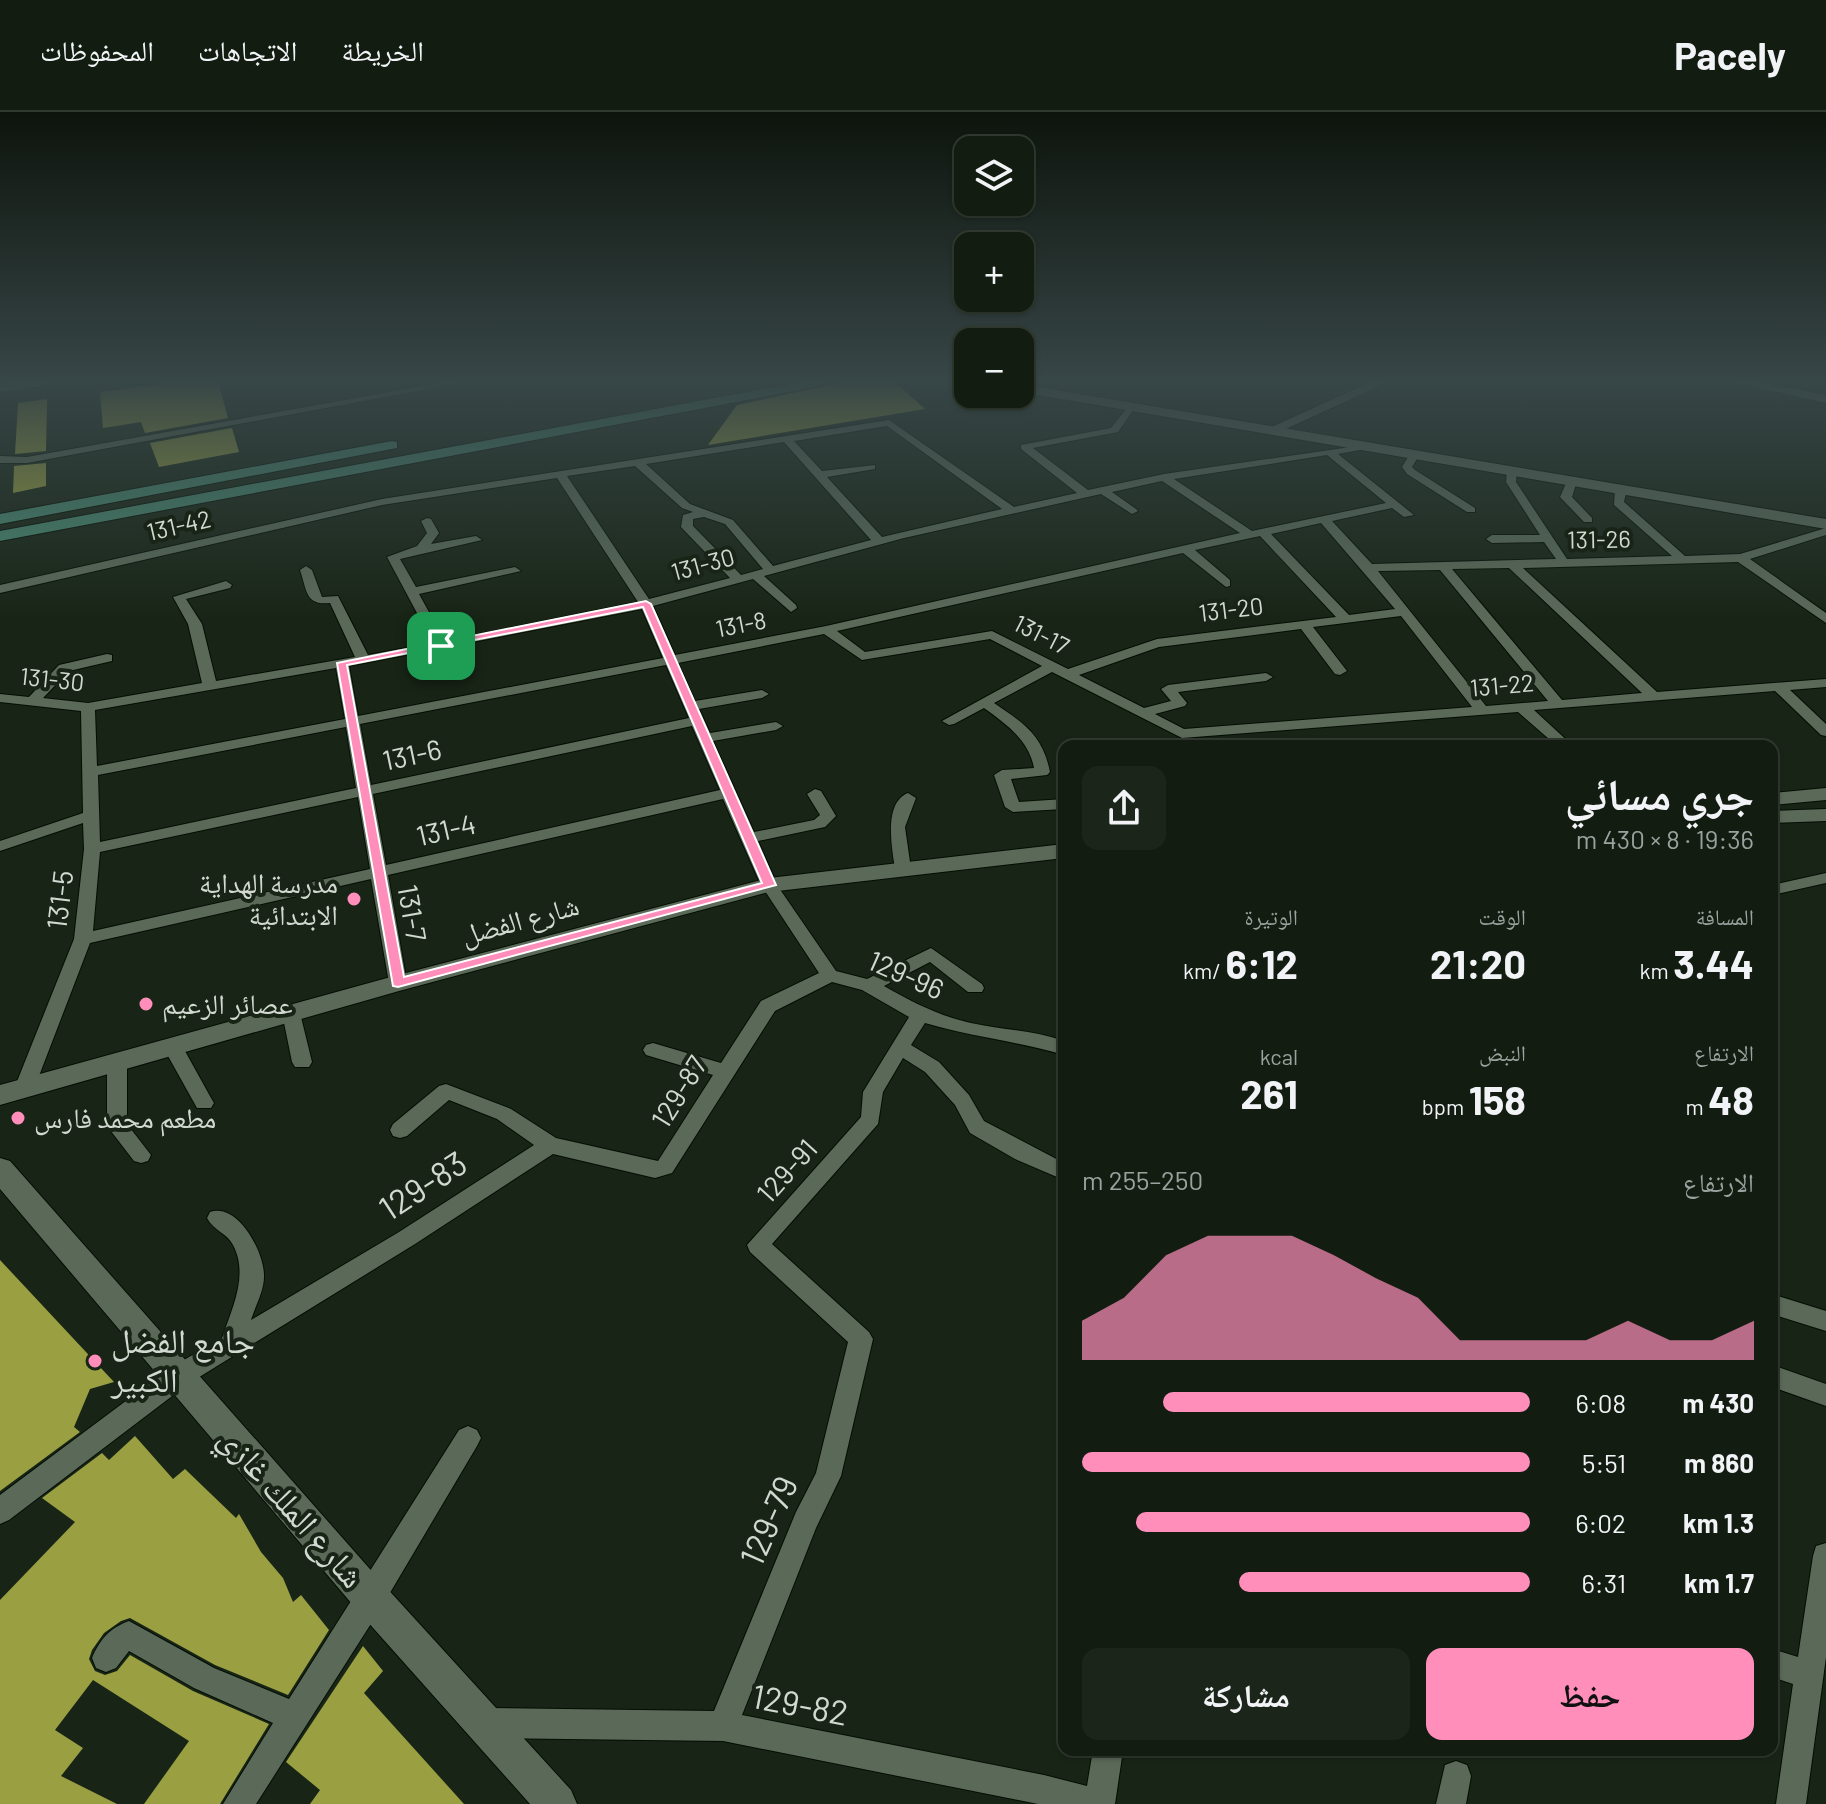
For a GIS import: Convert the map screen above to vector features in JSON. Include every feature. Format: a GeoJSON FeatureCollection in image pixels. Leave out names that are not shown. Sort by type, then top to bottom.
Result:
{"type":"FeatureCollection","features":[{"type":"Feature","properties":{"kind":"main road"},"geometry":{"type":"LineString","coordinates":[[0,519],[312,460]]}},
{"type":"Feature","properties":{"kind":"main road"},"geometry":{"type":"LineString","coordinates":[[0,536],[405,460]]}},
{"type":"Feature","properties":{"kind":"street"},"geometry":{"type":"LineString","coordinates":[[1451,460],[1826,524]]}},
{"type":"Feature","properties":{"kind":"street"},"geometry":{"type":"LineString","coordinates":[[1778,798],[1826,794]]}},
{"type":"Feature","properties":{"kind":"street"},"geometry":{"type":"LineString","coordinates":[[1778,817],[1823,818]]}},
{"type":"Feature","properties":{"kind":"street","name":"شارع الفضل"},"geometry":{"type":"LineString","coordinates":[[0,1095],[398,983],[769,885],[1058,852]]}},
{"type":"Feature","properties":{"kind":"street","name":"شارع الملك غازي"},"geometry":{"type":"LineString","coordinates":[[0,1169],[371,1598],[557,1804]]}},
{"type":"Feature","properties":{"kind":"lane"},"geometry":{"type":"LineString","coordinates":[[2,460],[27,460]]}},
{"type":"Feature","properties":{"kind":"lane","name":"131-42"},"geometry":{"type":"LineString","coordinates":[[0,589],[382,502],[650,460]]}},
{"type":"Feature","properties":{"kind":"lane"},"geometry":{"type":"LineString","coordinates":[[806,460],[879,541]]}},
{"type":"Feature","properties":{"kind":"lane","name":"131-42"},"geometry":{"type":"LineString","coordinates":[[941,460],[1012,511]]}},
{"type":"Feature","properties":{"kind":"lane"},"geometry":{"type":"LineString","coordinates":[[1042,460],[1087,495]]}},
{"type":"Feature","properties":{"kind":"lane","name":"131-30"},"geometry":{"type":"LineString","coordinates":[[0,698],[88,707],[441,646],[646,604],[879,541],[1012,511],[1164,477],[1271,460]]}},
{"type":"Feature","properties":{"kind":"lane"},"geometry":{"type":"LineString","coordinates":[[1339,460],[1408,515]]}},
{"type":"Feature","properties":{"kind":"lane"},"geometry":{"type":"LineString","coordinates":[[1411,460],[1407,467],[1411,472],[1471,510]]}},
{"type":"Feature","properties":{"kind":"lane"},"geometry":{"type":"LineString","coordinates":[[637,462],[686,506],[729,522],[770,570]]}},
{"type":"Feature","properties":{"kind":"lane"},"geometry":{"type":"LineString","coordinates":[[819,475],[871,467]]}},
{"type":"Feature","properties":{"kind":"lane"},"geometry":{"type":"LineString","coordinates":[[1512,470],[1511,482],[1564,563]]}},
{"type":"Feature","properties":{"kind":"lane","name":"129-96"},"geometry":{"type":"LineString","coordinates":[[560,474],[646,604],[769,885],[830,975],[869,986],[920,1015],[972,1030],[1035,1038],[1058,1046]]}},
{"type":"Feature","properties":{"kind":"lane"},"geometry":{"type":"LineString","coordinates":[[1164,477],[1255,532],[1345,619]]}},
{"type":"Feature","properties":{"kind":"lane"},"geometry":{"type":"LineString","coordinates":[[1572,481],[1566,497],[1588,520]]}},
{"type":"Feature","properties":{"kind":"lane"},"geometry":{"type":"LineString","coordinates":[[1621,489],[1618,503],[1683,560]]}},
{"type":"Feature","properties":{"kind":"lane"},"geometry":{"type":"LineString","coordinates":[[1104,491],[1132,511]]}},
{"type":"Feature","properties":{"kind":"lane","name":"131-8"},"geometry":{"type":"LineString","coordinates":[[92,772],[826,630],[1255,532],[1395,504]]}},
{"type":"Feature","properties":{"kind":"lane"},"geometry":{"type":"LineString","coordinates":[[705,513],[687,517],[687,527],[738,579]]}},
{"type":"Feature","properties":{"kind":"lane"},"geometry":{"type":"LineString","coordinates":[[1324,519],[1369,568],[1482,710]]}},
{"type":"Feature","properties":{"kind":"lane"},"geometry":{"type":"LineString","coordinates":[[421,549],[433,533],[427,521]]}},
{"type":"Feature","properties":{"kind":"lane","name":"131-26"},"geometry":{"type":"LineString","coordinates":[[1369,568],[1741,558],[1826,531]]}},
{"type":"Feature","properties":{"kind":"lane"},"geometry":{"type":"LineString","coordinates":[[1492,539],[1548,538]]}},
{"type":"Feature","properties":{"kind":"lane"},"geometry":{"type":"LineString","coordinates":[[441,646],[393,557],[476,540]]}},
{"type":"Feature","properties":{"kind":"lane"},"geometry":{"type":"LineString","coordinates":[[1185,548],[1226,583]]}},
{"type":"Feature","properties":{"kind":"lane"},"geometry":{"type":"LineString","coordinates":[[1741,558],[1826,619]]}},
{"type":"Feature","properties":{"kind":"lane"},"geometry":{"type":"LineString","coordinates":[[1512,564],[1654,697]]}},
{"type":"Feature","properties":{"kind":"lane"},"geometry":{"type":"LineString","coordinates":[[1443,566],[1558,704]]}},
{"type":"Feature","properties":{"kind":"lane"},"geometry":{"type":"LineString","coordinates":[[306,570],[317,601],[334,599],[363,659]]}},
{"type":"Feature","properties":{"kind":"lane"},"geometry":{"type":"LineString","coordinates":[[412,592],[515,571]]}},
{"type":"Feature","properties":{"kind":"lane"},"geometry":{"type":"LineString","coordinates":[[755,574],[791,608]]}},
{"type":"Feature","properties":{"kind":"lane"},"geometry":{"type":"LineString","coordinates":[[210,686],[195,624],[179,597],[226,585]]}},
{"type":"Feature","properties":{"kind":"lane","name":"131-20"},"geometry":{"type":"LineString","coordinates":[[1068,674],[1157,643],[1405,612]]}},
{"type":"Feature","properties":{"kind":"lane"},"geometry":{"type":"LineString","coordinates":[[1304,624],[1340,671]]}},
{"type":"Feature","properties":{"kind":"lane","name":"131-17"},"geometry":{"type":"LineString","coordinates":[[826,630],[862,656],[992,635],[1182,734]]}},
{"type":"Feature","properties":{"kind":"lane"},"geometry":{"type":"LineString","coordinates":[[34,700],[59,668],[107,658]]}},
{"type":"Feature","properties":{"kind":"lane","name":"131-7"},"geometry":{"type":"LineString","coordinates":[[342,663],[398,983]]}},
{"type":"Feature","properties":{"kind":"lane"},"geometry":{"type":"LineString","coordinates":[[949,721],[1053,666]]}},
{"type":"Feature","properties":{"kind":"lane"},"geometry":{"type":"LineString","coordinates":[[1143,713],[1180,703],[1168,689],[1266,677]]}},
{"type":"Feature","properties":{"kind":"lane","name":"131-22"},"geometry":{"type":"LineString","coordinates":[[1182,734],[1826,683]]}},
{"type":"Feature","properties":{"kind":"lane"},"geometry":{"type":"LineString","coordinates":[[1779,687],[1826,732]]}},
{"type":"Feature","properties":{"kind":"lane","name":"131-6"},"geometry":{"type":"LineString","coordinates":[[92,849],[365,792],[693,714],[762,694]]}},
{"type":"Feature","properties":{"kind":"lane"},"geometry":{"type":"LineString","coordinates":[[984,702],[1011,721],[1038,749],[1042,772],[1002,775],[1013,807],[1058,804]]}},
{"type":"Feature","properties":{"kind":"lane","name":"131-5"},"geometry":{"type":"LineString","coordinates":[[24,1089],[83,939],[92,849],[88,707]]}},
{"type":"Feature","properties":{"kind":"lane"},"geometry":{"type":"LineString","coordinates":[[1521,707],[1559,740]]}},
{"type":"Feature","properties":{"kind":"lane"},"geometry":{"type":"LineString","coordinates":[[704,738],[776,726]]}},
{"type":"Feature","properties":{"kind":"lane","name":"131-4"},"geometry":{"type":"LineString","coordinates":[[83,939],[727,793]]}},
{"type":"Feature","properties":{"kind":"lane"},"geometry":{"type":"LineString","coordinates":[[746,838],[819,824],[828,816],[815,794]]}},
{"type":"Feature","properties":{"kind":"lane"},"geometry":{"type":"LineString","coordinates":[[903,869],[897,827],[908,798]]}},
{"type":"Feature","properties":{"kind":"lane"},"geometry":{"type":"LineString","coordinates":[[0,846],[92,815]]}},
{"type":"Feature","properties":{"kind":"lane"},"geometry":{"type":"LineString","coordinates":[[1778,889],[1826,878]]}},
{"type":"Feature","properties":{"kind":"lane"},"geometry":{"type":"LineString","coordinates":[[869,986],[931,954],[975,988]]}},
{"type":"Feature","properties":{"kind":"lane","name":"129-87"},"geometry":{"type":"LineString","coordinates":[[550,1145],[655,1170],[665,1167],[768,1006],[830,975]]}},
{"type":"Feature","properties":{"kind":"lane"},"geometry":{"type":"LineString","coordinates":[[291,1013],[302,1062]]}},
{"type":"Feature","properties":{"kind":"lane","name":"129-91"},"geometry":{"type":"LineString","coordinates":[[861,1339],[758,1245],[871,1119],[873,1092],[920,1015]]}},
{"type":"Feature","properties":{"kind":"lane"},"geometry":{"type":"LineString","coordinates":[[173,1047],[204,1103]]}},
{"type":"Feature","properties":{"kind":"lane"},"geometry":{"type":"LineString","coordinates":[[900,1047],[932,1067],[962,1100],[977,1127],[1058,1169]]}},
{"type":"Feature","properties":{"kind":"lane"},"geometry":{"type":"LineString","coordinates":[[653,1050],[724,1071]]}},
{"type":"Feature","properties":{"kind":"lane"},"geometry":{"type":"LineString","coordinates":[[117,1063],[117,1126],[141,1155]]}},
{"type":"Feature","properties":{"kind":"lane","name":"129-83"},"geometry":{"type":"LineString","coordinates":[[0,1511],[179,1376],[407,1238],[550,1145],[504,1114],[446,1091],[400,1130]]}},
{"type":"Feature","properties":{"kind":"lane"},"geometry":{"type":"LineString","coordinates":[[218,1218],[243,1239],[253,1277],[232,1343]]}},
{"type":"Feature","properties":{"kind":"lane"},"geometry":{"type":"LineString","coordinates":[[1778,1306],[1826,1321]]}},
{"type":"Feature","properties":{"kind":"lane","name":"129-79"},"geometry":{"type":"LineString","coordinates":[[723,1726],[805,1521],[828,1476],[861,1339]]}},
{"type":"Feature","properties":{"kind":"lane"},"geometry":{"type":"LineString","coordinates":[[1778,1378],[1826,1395]]}},
{"type":"Feature","properties":{"kind":"lane"},"geometry":{"type":"LineString","coordinates":[[238,1804],[371,1598],[468,1438]]}},
{"type":"Feature","properties":{"kind":"lane"},"geometry":{"type":"LineString","coordinates":[[1791,1804],[1824,1591],[1826,1556]]}},
{"type":"Feature","properties":{"kind":"lane"},"geometry":{"type":"LineString","coordinates":[[106,1658],[121,1638],[129,1635],[204,1678],[295,1717]]}},
{"type":"Feature","properties":{"kind":"lane"},"geometry":{"type":"LineString","coordinates":[[1778,1665],[1809,1675]]}},
{"type":"Feature","properties":{"kind":"lane","name":"129-82"},"geometry":{"type":"LineString","coordinates":[[484,1722],[723,1726],[1044,1790],[1098,1804]]}},
{"type":"Feature","properties":{"kind":"lane"},"geometry":{"type":"LineString","coordinates":[[1098,1804],[1107,1756]]}},
{"type":"Feature","properties":{"kind":"building"},"geometry":{"type":"Polygon","coordinates":[[[156,460],[197,460],[159,467],[156,460]]]}},
{"type":"Feature","properties":{"kind":"building"},"geometry":{"type":"Polygon","coordinates":[[[46,463],[46,486],[13,493],[14,466],[46,463]]]}},
{"type":"Feature","properties":{"kind":"building"},"geometry":{"type":"Polygon","coordinates":[[[0,1260],[114,1382],[90,1389],[74,1427],[80,1432],[0,1491],[0,1260]]]}},
{"type":"Feature","properties":{"kind":"building"},"geometry":{"type":"Polygon","coordinates":[[[135,1436],[173,1479],[185,1469],[236,1518],[239,1514],[261,1552],[283,1578],[293,1602],[301,1595],[329,1630],[288,1695],[215,1665],[130,1618],[121,1621],[104,1633],[92,1650],[89,1659],[95,1671],[105,1675],[117,1671],[130,1655],[193,1691],[269,1724],[220,1804],[144,1804],[189,1741],[93,1680],[55,1730],[83,1748],[61,1776],[117,1804],[0,1804],[0,1600],[75,1522],[42,1498],[102,1453],[109,1460],[135,1436]]]}},
{"type":"Feature","properties":{"kind":"building"},"geometry":{"type":"Polygon","coordinates":[[[363,1646],[383,1671],[364,1693],[464,1804],[310,1804],[320,1790],[286,1762],[363,1646]]]}},
{"type":"Feature","properties":{"kind":"place","name":"مدرسة الهداية الابتدائية"},"geometry":{"type":"Point","coordinates":[354,899]}},
{"type":"Feature","properties":{"kind":"place","name":"عصائر الزعيم"},"geometry":{"type":"Point","coordinates":[146,1004]}},
{"type":"Feature","properties":{"kind":"place","name":"مطعم محمد فارس"},"geometry":{"type":"Point","coordinates":[18,1118]}},
{"type":"Feature","properties":{"kind":"place","name":"جامع الفضل الكبير"},"geometry":{"type":"Point","coordinates":[95,1361]}},
{"type":"Feature","properties":{"kind":"route"},"geometry":{"type":"LineString","coordinates":[[646,604],[769,885],[398,983],[342,663],[441,646],[646,604]]}}]}
